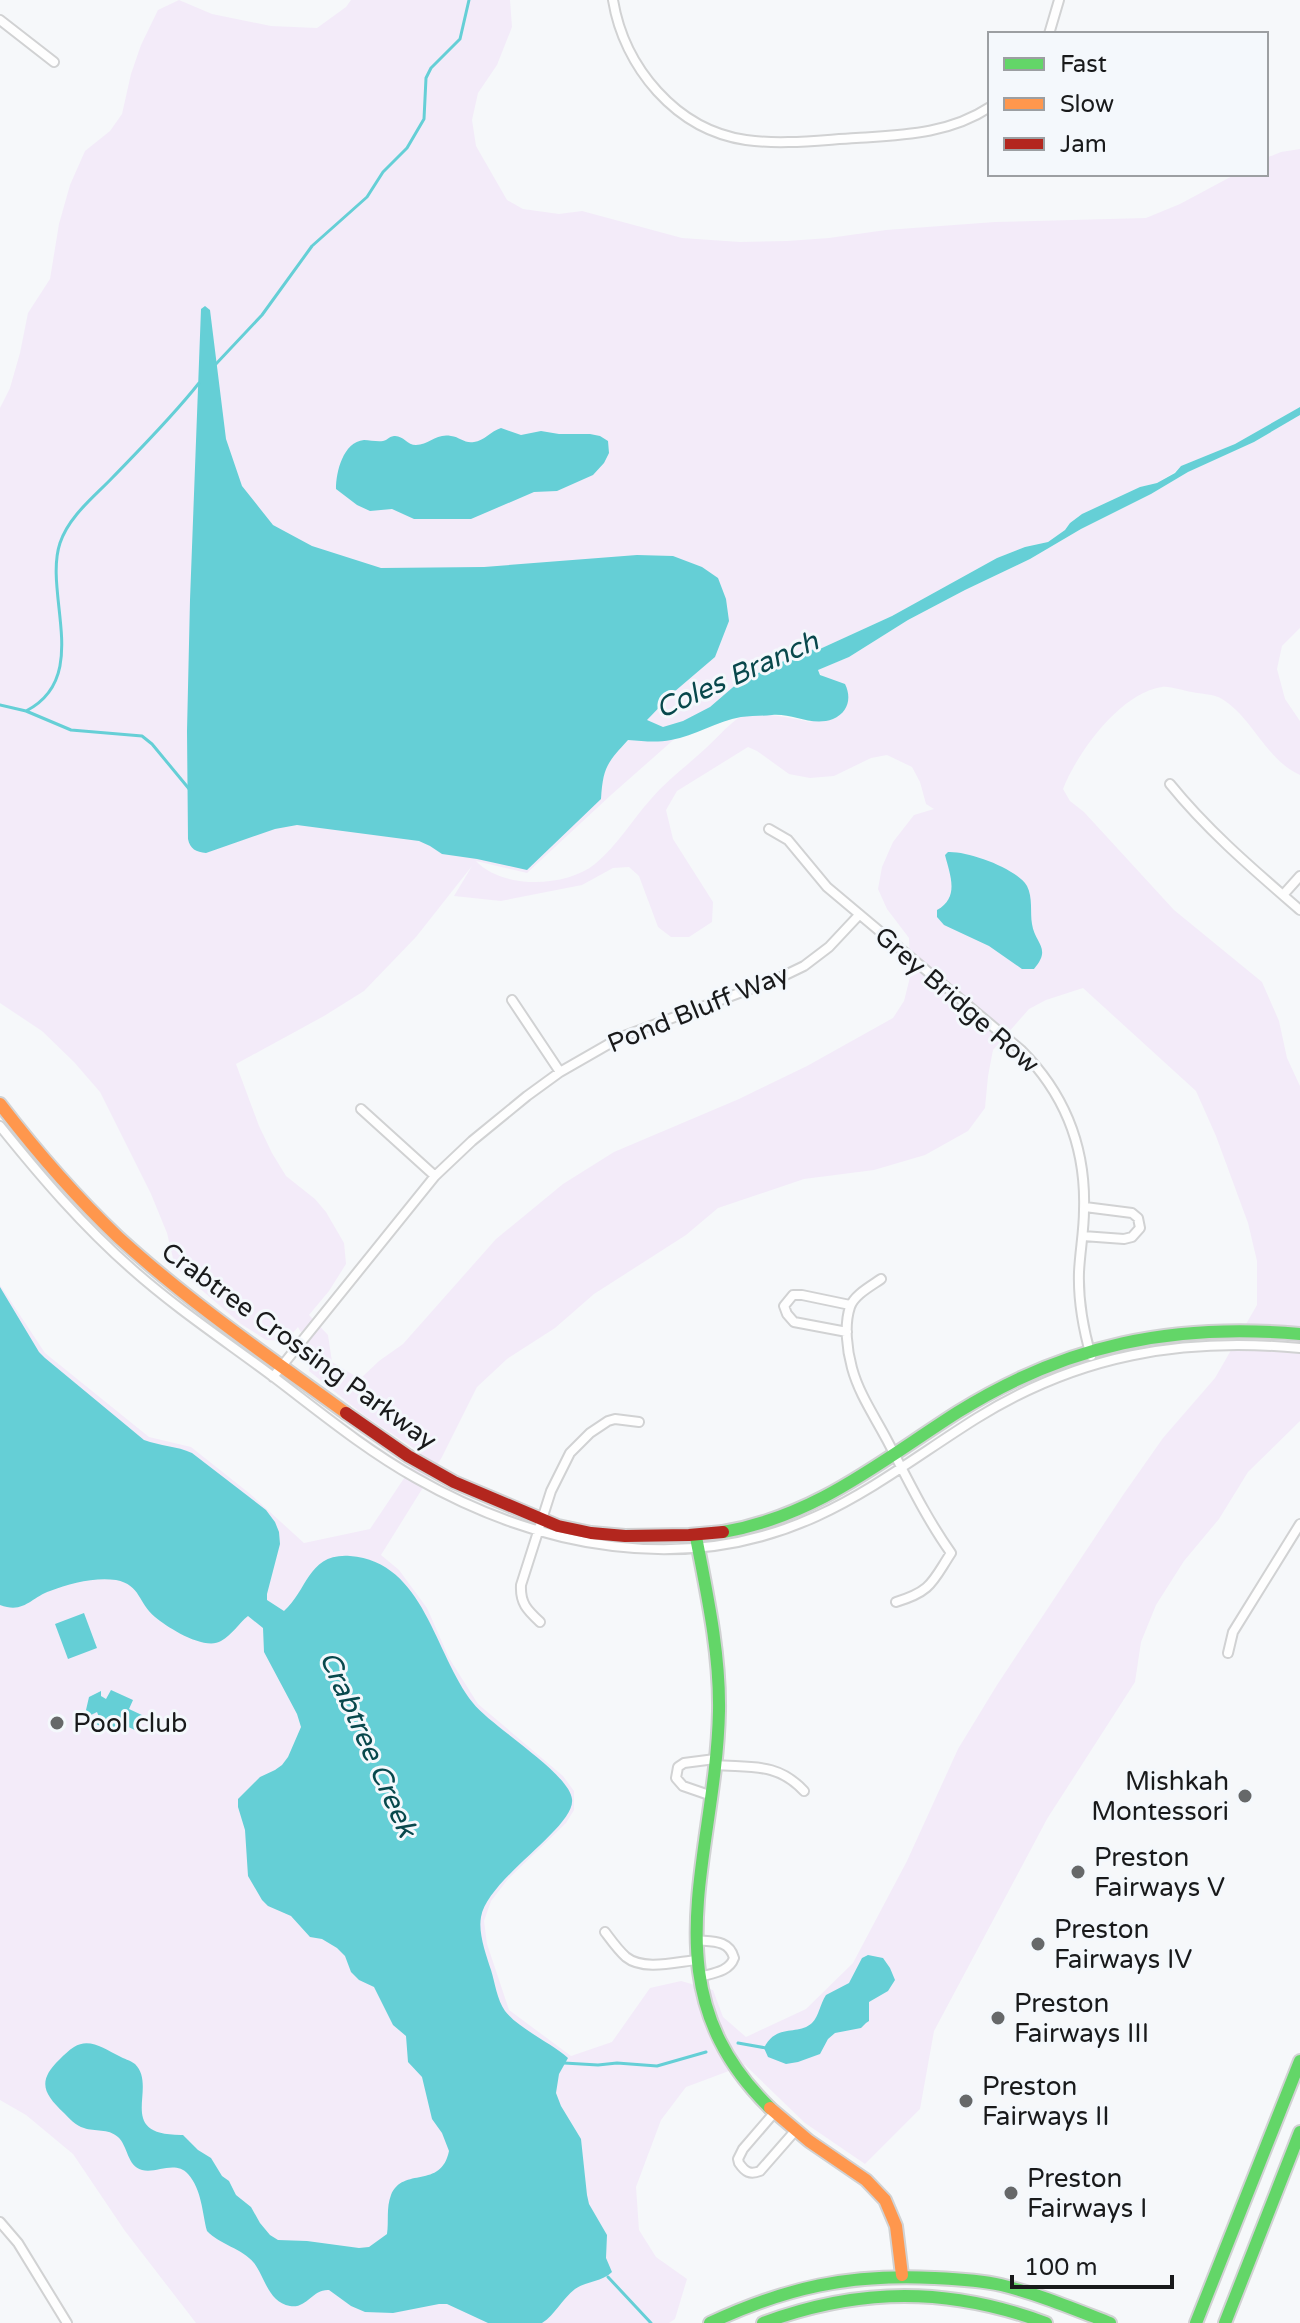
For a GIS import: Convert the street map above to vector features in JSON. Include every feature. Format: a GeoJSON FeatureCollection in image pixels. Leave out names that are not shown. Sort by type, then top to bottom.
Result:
{"type":"FeatureCollection","features":[{"type":"Feature","properties":{"kind":"street"},"geometry":{"type":"LineString","coordinates":[[613,0],[626,47],[650,84],[683,114],[728,136],[794,142],[915,134],[955,125],[988,108]]}},
{"type":"Feature","properties":{"kind":"street"},"geometry":{"type":"LineString","coordinates":[[1050,32],[1059,0]]}},
{"type":"Feature","properties":{"kind":"street"},"geometry":{"type":"LineString","coordinates":[[0,20],[54,62]]}},
{"type":"Feature","properties":{"kind":"street"},"geometry":{"type":"LineString","coordinates":[[1170,784],[1229,848],[1300,910]]}},
{"type":"Feature","properties":{"kind":"street","name":"Grey Bridge Row"},"geometry":{"type":"LineString","coordinates":[[769,829],[788,840],[815,875],[859,915],[1036,1065],[1063,1105],[1075,1135],[1083,1173],[1085,1207],[1079,1275],[1080,1302],[1092,1358]]}},
{"type":"Feature","properties":{"kind":"street"},"geometry":{"type":"LineString","coordinates":[[1283,895],[1300,876]]}},
{"type":"Feature","properties":{"kind":"street","name":"Pond Bluff Way"},"geometry":{"type":"LineString","coordinates":[[273,1377],[435,1176],[472,1141],[560,1072],[598,1049],[633,1032],[791,973],[817,957],[859,915]]}},
{"type":"Feature","properties":{"kind":"street"},"geometry":{"type":"LineString","coordinates":[[512,1000],[560,1072]]}},
{"type":"Feature","properties":{"kind":"street","name":"Crabtree Crossing Parkway"},"geometry":{"type":"LineString","coordinates":[[0,1104],[63,1180],[128,1246],[180,1289],[363,1427],[429,1469],[541,1525]]}},
{"type":"Feature","properties":{"kind":"street"},"geometry":{"type":"LineString","coordinates":[[361,1109],[435,1176]]}},
{"type":"Feature","properties":{"kind":"street","name":"Crabtree Crossing Parkway"},"geometry":{"type":"LineString","coordinates":[[0,1126],[74,1213],[124,1262],[361,1443],[416,1478],[463,1502],[541,1525],[604,1535],[697,1543],[761,1537],[792,1527],[841,1504],[1003,1403],[1135,1340],[1196,1331],[1245,1329],[1300,1334]]}},
{"type":"Feature","properties":{"kind":"street"},"geometry":{"type":"LineString","coordinates":[[1083,1236],[1124,1239],[1132,1237],[1140,1228],[1138,1218],[1132,1213],[1085,1207]]}},
{"type":"Feature","properties":{"kind":"street"},"geometry":{"type":"LineString","coordinates":[[881,1279],[850,1305],[847,1332],[852,1369],[894,1454],[951,1553],[928,1588],[896,1602]]}},
{"type":"Feature","properties":{"kind":"street"},"geometry":{"type":"LineString","coordinates":[[847,1332],[794,1322],[784,1306],[793,1295],[850,1305]]}},
{"type":"Feature","properties":{"kind":"street","name":"Crabtree Crossing Parkway"},"geometry":{"type":"LineString","coordinates":[[697,1543],[803,1508],[850,1483],[1004,1385],[1060,1361],[1191,1345],[1244,1344],[1300,1348]]}},
{"type":"Feature","properties":{"kind":"street"},"geometry":{"type":"LineString","coordinates":[[540,1622],[525,1607],[520,1597],[521,1585],[557,1476],[580,1441],[608,1421],[639,1422]]}},
{"type":"Feature","properties":{"kind":"street"},"geometry":{"type":"LineString","coordinates":[[1228,1653],[1233,1632],[1300,1524]]}},
{"type":"Feature","properties":{"kind":"street"},"geometry":{"type":"LineString","coordinates":[[697,1543],[712,1622],[719,1684],[719,1723],[712,1796],[696,1905],[696,1960],[709,2021],[747,2086],[795,2131],[867,2182],[885,2201],[898,2235],[902,2275]]}},
{"type":"Feature","properties":{"kind":"street"},"geometry":{"type":"LineString","coordinates":[[712,1796],[683,1786],[676,1778],[678,1767],[684,1763],[715,1762],[776,1771],[794,1780],[804,1791]]}},
{"type":"Feature","properties":{"kind":"street"},"geometry":{"type":"LineString","coordinates":[[605,1932],[624,1956],[635,1962],[648,1964],[696,1960]]}},
{"type":"Feature","properties":{"kind":"street"},"geometry":{"type":"LineString","coordinates":[[695,1940],[720,1942],[729,1947],[734,1958],[726,1969],[699,1977]]}},
{"type":"Feature","properties":{"kind":"street"},"geometry":{"type":"LineString","coordinates":[[1196,2323],[1300,2061]]}},
{"type":"Feature","properties":{"kind":"street"},"geometry":{"type":"LineString","coordinates":[[774,2113],[740,2153],[739,2163],[745,2170],[760,2171],[795,2131]]}},
{"type":"Feature","properties":{"kind":"street"},"geometry":{"type":"LineString","coordinates":[[1225,2323],[1300,2132]]}},
{"type":"Feature","properties":{"kind":"street"},"geometry":{"type":"LineString","coordinates":[[0,2222],[18,2243],[67,2323]]}},
{"type":"Feature","properties":{"kind":"street"},"geometry":{"type":"LineString","coordinates":[[710,2323],[762,2300],[804,2287],[843,2278],[902,2275],[996,2284],[1060,2303],[1110,2323]]}},
{"type":"Feature","properties":{"kind":"street"},"geometry":{"type":"LineString","coordinates":[[763,2323],[828,2302],[902,2294],[990,2304],[1046,2323]]}},
{"type":"Feature","properties":{"kind":"shaded area"},"geometry":{"type":"Polygon","coordinates":[[[179,0],[212,14],[271,26],[317,28],[351,0],[510,0],[512,27],[497,65],[478,93],[472,120],[476,146],[507,200],[523,209],[559,214],[582,211],[682,238],[787,241],[995,222],[1146,218],[1232,176],[1268,176],[1268,157],[1300,149],[1300,407],[1235,444],[1181,466],[1157,483],[1140,487],[1082,514],[1048,542],[997,558],[892,616],[739,682],[527,873],[476,861],[501,877],[517,881],[551,881],[582,872],[611,849],[664,785],[737,719],[762,714],[810,722],[844,684],[826,678],[817,670],[849,657],[908,620],[1030,559],[1188,472],[1254,442],[1300,415],[1300,628],[1282,646],[1277,669],[1285,699],[1300,721],[1300,775],[1278,759],[1233,707],[1222,699],[1162,687],[1131,700],[1116,712],[1089,742],[1063,789],[1070,801],[1084,812],[1174,910],[1262,982],[1279,1021],[1287,1058],[1300,1086],[1300,1421],[1248,1472],[1219,1519],[1184,1561],[1156,1605],[1141,1642],[1135,1682],[1047,1819],[934,2031],[920,2109],[865,2164],[805,2123],[745,2065],[686,2087],[661,2120],[636,2187],[639,2230],[656,2257],[687,2279],[675,2319],[669,2323],[196,2323],[125,2231],[73,2154],[26,2115],[0,2100],[0,1285],[45,1353],[149,1437],[191,1447],[249,1493],[304,1543],[370,1529],[421,1453],[365,1416],[309,1371],[310,1348],[298,1327],[286,1341],[266,1340],[241,1324],[175,1267],[167,1233],[151,1194],[100,1092],[42,1031],[0,1003],[0,408],[10,388],[28,313],[50,279],[59,224],[70,185],[85,151],[110,131],[122,114],[141,45],[158,10],[179,0]],[[748,747],[677,791],[666,810],[673,839],[713,902],[712,922],[689,937],[671,937],[658,927],[639,876],[629,867],[613,868],[582,885],[501,901],[454,896],[472,866],[416,937],[364,991],[236,1064],[272,1153],[286,1176],[326,1212],[344,1243],[346,1264],[309,1315],[328,1335],[332,1362],[360,1379],[403,1344],[496,1239],[563,1184],[614,1152],[739,1099],[807,1066],[893,1018],[904,1001],[910,977],[909,938],[887,909],[878,889],[882,867],[893,842],[914,815],[934,809],[926,804],[912,767],[887,755],[871,758],[834,776],[810,778],[789,774],[748,747]],[[1083,988],[1046,1000],[1029,1009],[993,1050],[985,1108],[968,1131],[925,1155],[874,1170],[804,1179],[718,1208],[686,1235],[594,1294],[555,1328],[507,1359],[477,1387],[442,1457],[381,1555],[399,1570],[427,1608],[449,1658],[478,1704],[563,1776],[574,1791],[574,1810],[566,1823],[508,1879],[491,1901],[484,1921],[487,1944],[509,2010],[571,2056],[612,2042],[650,1988],[681,1981],[713,1990],[723,2017],[746,2037],[806,2009],[853,1963],[907,1861],[958,1749],[997,1685],[1163,1438],[1215,1378],[1257,1305],[1257,1261],[1248,1223],[1196,1091],[1083,988]]]}},
{"type":"Feature","properties":{"kind":"water"},"geometry":{"type":"Polygon","coordinates":[[[205,306],[210,310],[226,439],[242,486],[273,525],[312,546],[381,568],[484,567],[637,555],[673,556],[702,567],[718,578],[726,599],[729,621],[715,657],[647,720],[663,727],[710,707],[739,682],[892,616],[997,558],[1048,542],[1082,514],[1140,487],[1157,483],[1181,466],[1235,444],[1300,407],[1300,415],[1254,442],[1188,472],[1030,559],[908,620],[849,657],[818,670],[820,675],[845,684],[847,689],[845,709],[833,719],[817,721],[780,715],[741,717],[671,740],[628,740],[607,766],[601,799],[527,870],[442,854],[419,841],[297,825],[275,829],[206,853],[194,849],[188,839],[187,731],[201,309],[205,306]]]}},
{"type":"Feature","properties":{"kind":"water"},"geometry":{"type":"Polygon","coordinates":[[[501,428],[521,435],[541,431],[600,436],[608,441],[609,453],[593,475],[557,491],[534,492],[471,519],[414,519],[392,509],[370,511],[336,489],[342,459],[357,442],[383,441],[397,436],[416,445],[446,436],[471,442],[481,440],[501,428]]]}},
{"type":"Feature","properties":{"kind":"water"},"geometry":{"type":"Polygon","coordinates":[[[948,852],[991,862],[1013,873],[1027,886],[1032,924],[1042,951],[1034,969],[1022,969],[989,946],[944,925],[937,917],[937,910],[949,899],[951,892],[945,855],[948,852]]]}},
{"type":"Feature","properties":{"kind":"water","name":"Crabtree Creek"},"geometry":{"type":"Polygon","coordinates":[[[0,1287],[45,1358],[144,1440],[192,1453],[266,1510],[275,1522],[280,1544],[267,1600],[284,1611],[310,1574],[325,1560],[350,1556],[375,1562],[395,1575],[412,1592],[473,1703],[568,1788],[572,1799],[570,1811],[499,1886],[487,1902],[480,1923],[498,1997],[505,2011],[518,2024],[568,2058],[559,2074],[556,2093],[581,2139],[589,2204],[607,2235],[606,2258],[612,2272],[575,2289],[542,2323],[488,2323],[447,2304],[393,2313],[365,2312],[329,2290],[318,2292],[301,2305],[283,2304],[272,2294],[249,2258],[207,2231],[199,2194],[188,2174],[177,2168],[147,2171],[137,2168],[118,2137],[110,2132],[78,2126],[47,2093],[48,2074],[65,2054],[80,2044],[97,2045],[135,2064],[143,2085],[143,2119],[149,2128],[183,2135],[211,2158],[236,2195],[251,2207],[260,2223],[278,2240],[369,2247],[387,2234],[389,2200],[397,2186],[438,2170],[445,2163],[449,2151],[432,2119],[422,2077],[408,2062],[406,2036],[393,2025],[374,1987],[351,1972],[345,1956],[337,1948],[322,1939],[310,1937],[291,1916],[268,1906],[248,1876],[245,1830],[238,1799],[260,1777],[282,1765],[301,1727],[264,1652],[263,1628],[248,1616],[221,1641],[197,1641],[155,1617],[130,1586],[108,1579],[66,1585],[15,1608],[0,1605],[0,1287]]]}},
{"type":"Feature","properties":{"kind":"water"},"geometry":{"type":"Polygon","coordinates":[[[84,1613],[97,1648],[68,1659],[55,1624],[84,1613]]]}},
{"type":"Feature","properties":{"kind":"water"},"geometry":{"type":"Polygon","coordinates":[[[111,1690],[133,1700],[129,1709],[144,1716],[137,1731],[122,1724],[117,1734],[96,1724],[99,1717],[97,1712],[89,1716],[86,1710],[89,1697],[101,1691],[101,1696],[106,1699],[111,1690]]]}},
{"type":"Feature","properties":{"kind":"water"},"geometry":{"type":"Polygon","coordinates":[[[868,1955],[883,1958],[895,1980],[888,1991],[869,2002],[869,2021],[861,2028],[835,2033],[820,2054],[798,2062],[786,2064],[768,2057],[764,2048],[769,2040],[775,2035],[812,2023],[826,1995],[849,1983],[862,1958],[868,1955]]]}},
{"type":"Feature","properties":{"kind":"waterway"},"geometry":{"type":"LineString","coordinates":[[215,365],[262,315],[312,246],[367,197],[383,172],[407,148],[424,119],[426,78],[431,68],[460,39],[469,0]]}},
{"type":"Feature","properties":{"kind":"waterway"},"geometry":{"type":"LineString","coordinates":[[26,711],[46,696],[57,678],[61,633],[56,563],[64,533],[83,507],[199,383]]}},
{"type":"Feature","properties":{"kind":"waterway","name":"Coles Branch"},"geometry":{"type":"LineString","coordinates":[[0,705],[26,711],[71,730],[142,736],[190,790]]}},
{"type":"Feature","properties":{"kind":"waterway"},"geometry":{"type":"LineString","coordinates":[[738,2043],[766,2048]]}},
{"type":"Feature","properties":{"kind":"waterway"},"geometry":{"type":"LineString","coordinates":[[564,2063],[657,2066],[706,2052]]}},
{"type":"Feature","properties":{"kind":"waterway"},"geometry":{"type":"LineString","coordinates":[[608,2277],[651,2323]]}},
{"type":"Feature","properties":{"kind":"traffic: fast"},"geometry":{"type":"LineString","coordinates":[[723,1532],[757,1524],[818,1500],[999,1389],[1081,1355],[1123,1343],[1165,1336],[1254,1331],[1300,1334]]}},
{"type":"Feature","properties":{"kind":"traffic: fast"},"geometry":{"type":"LineString","coordinates":[[696,1537],[715,1645],[719,1689],[715,1765],[697,1919],[699,1968],[709,2016],[732,2062],[770,2108]]}},
{"type":"Feature","properties":{"kind":"traffic: fast"},"geometry":{"type":"LineString","coordinates":[[1196,2323],[1300,2061]]}},
{"type":"Feature","properties":{"kind":"traffic: fast"},"geometry":{"type":"LineString","coordinates":[[1225,2323],[1300,2132]]}},
{"type":"Feature","properties":{"kind":"traffic: fast"},"geometry":{"type":"LineString","coordinates":[[710,2323],[792,2292],[846,2281],[903,2277],[959,2279],[1001,2285],[1110,2323]]}},
{"type":"Feature","properties":{"kind":"traffic: fast"},"geometry":{"type":"LineString","coordinates":[[763,2323],[834,2303],[904,2296],[974,2303],[1046,2323]]}},
{"type":"Feature","properties":{"kind":"traffic: slow"},"geometry":{"type":"LineString","coordinates":[[0,1104],[56,1173],[118,1237],[201,1306],[346,1413]]}},
{"type":"Feature","properties":{"kind":"traffic: slow"},"geometry":{"type":"LineString","coordinates":[[770,2108],[809,2141],[866,2180],[885,2200],[896,2226],[902,2275]]}},
{"type":"Feature","properties":{"kind":"traffic: jam"},"geometry":{"type":"LineString","coordinates":[[346,1413],[408,1456],[454,1482],[558,1526],[625,1536],[723,1532]]}},
{"type":"Feature","properties":{"kind":"place","name":"Pool club"},"geometry":{"type":"Point","coordinates":[57,1723]}},
{"type":"Feature","properties":{"kind":"place","name":"Mishkah Montessori"},"geometry":{"type":"Point","coordinates":[1245,1796]}},
{"type":"Feature","properties":{"kind":"place","name":"Preston Fairways V"},"geometry":{"type":"Point","coordinates":[1078,1872]}},
{"type":"Feature","properties":{"kind":"place","name":"Preston Fairways IV"},"geometry":{"type":"Point","coordinates":[1038,1944]}},
{"type":"Feature","properties":{"kind":"place","name":"Preston Fairways III"},"geometry":{"type":"Point","coordinates":[998,2018]}},
{"type":"Feature","properties":{"kind":"place","name":"Preston Fairways II"},"geometry":{"type":"Point","coordinates":[966,2101]}},
{"type":"Feature","properties":{"kind":"place","name":"Preston Fairways I"},"geometry":{"type":"Point","coordinates":[1011,2193]}}]}
